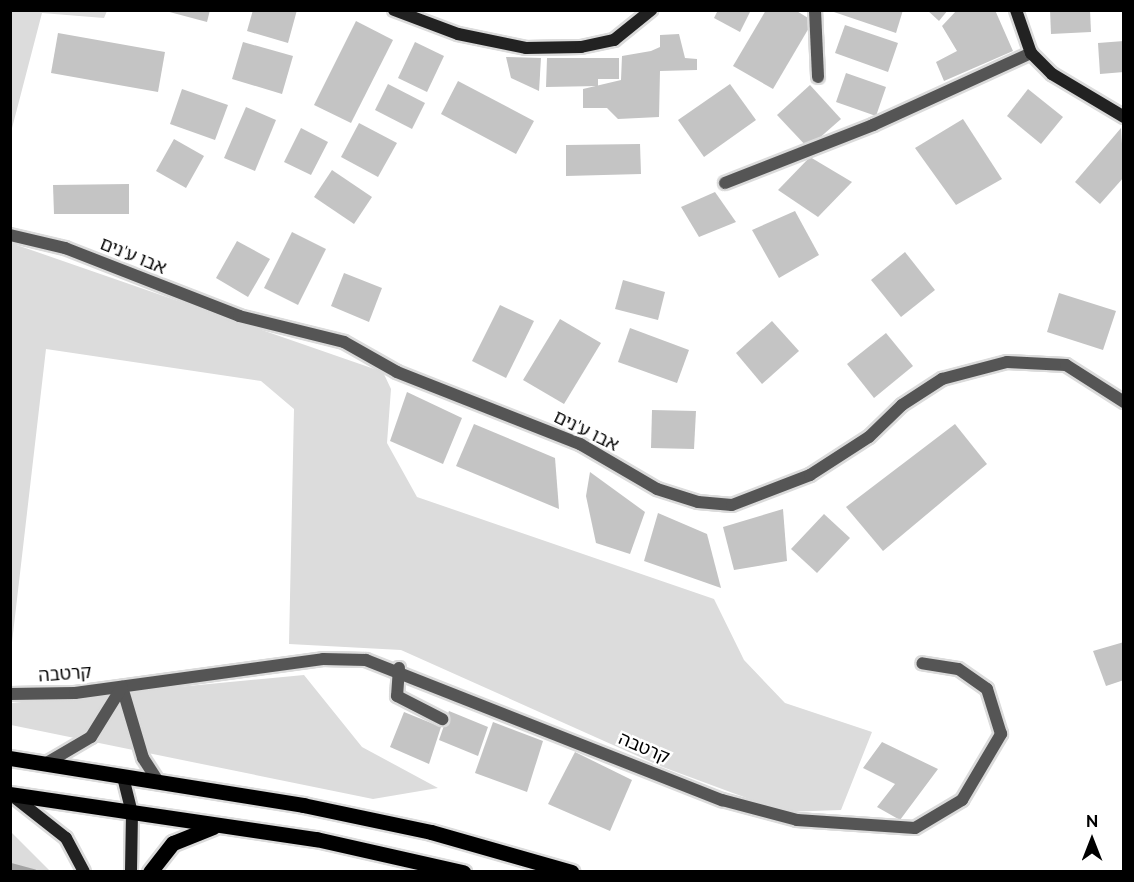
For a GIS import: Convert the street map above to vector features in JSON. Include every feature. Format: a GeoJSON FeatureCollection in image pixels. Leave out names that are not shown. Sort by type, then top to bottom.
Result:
{"type":"FeatureCollection","features":[{"type":"Feature","properties":{"kind":"main road"},"geometry":{"type":"LineString","coordinates":[[10,758],[420,829],[571,872]]}},
{"type":"Feature","properties":{"kind":"main road"},"geometry":{"type":"LineString","coordinates":[[10,794],[222,825],[463,872]]}},
{"type":"Feature","properties":{"kind":"main road"},"geometry":{"type":"LineString","coordinates":[[150,872],[173,843],[222,825]]}},
{"type":"Feature","properties":{"kind":"street"},"geometry":{"type":"LineString","coordinates":[[394,10],[458,34],[526,48],[581,47],[614,39],[651,10]]}},
{"type":"Feature","properties":{"kind":"street"},"geometry":{"type":"LineString","coordinates":[[815,10],[818,77]]}},
{"type":"Feature","properties":{"kind":"street"},"geometry":{"type":"LineString","coordinates":[[1016,10],[1031,53],[1052,74],[1124,117]]}},
{"type":"Feature","properties":{"kind":"street"},"geometry":{"type":"LineString","coordinates":[[725,183],[873,125],[1031,53]]}},
{"type":"Feature","properties":{"kind":"street","name":"אבו ע'נים"},"geometry":{"type":"LineString","coordinates":[[10,235],[65,248],[239,316],[344,342],[396,372],[580,444],[657,489],[698,502],[732,505],[810,474],[869,437],[902,405],[942,379],[1007,362],[1066,365],[1124,402]]}},
{"type":"Feature","properties":{"kind":"street","name":"קרטבה"},"geometry":{"type":"LineString","coordinates":[[10,694],[122,687],[323,658],[366,660],[399,668],[722,800],[797,820],[915,828],[962,800],[1000,734],[987,689],[958,669],[922,663]]}},
{"type":"Feature","properties":{"kind":"street"},"geometry":{"type":"LineString","coordinates":[[399,668],[396,696],[441,719]]}},
{"type":"Feature","properties":{"kind":"street"},"geometry":{"type":"LineString","coordinates":[[44,765],[91,737],[122,687]]}},
{"type":"Feature","properties":{"kind":"street"},"geometry":{"type":"LineString","coordinates":[[122,687],[143,758],[159,783]]}},
{"type":"Feature","properties":{"kind":"street"},"geometry":{"type":"LineString","coordinates":[[123,777],[132,813],[131,872]]}},
{"type":"Feature","properties":{"kind":"street"},"geometry":{"type":"LineString","coordinates":[[10,794],[66,838],[84,872]]}},
{"type":"Feature","properties":{"kind":"shaded area"},"geometry":{"type":"Polygon","coordinates":[[[11,10],[107,11],[104,18],[42,13],[11,132],[11,10]]]}},
{"type":"Feature","properties":{"kind":"shaded area"},"geometry":{"type":"Polygon","coordinates":[[[11,243],[383,372],[391,389],[387,443],[417,497],[714,599],[744,660],[785,703],[872,732],[841,810],[784,812],[660,766],[401,650],[289,644],[294,409],[261,381],[46,349],[11,651],[11,243]]]}},
{"type":"Feature","properties":{"kind":"shaded area"},"geometry":{"type":"Polygon","coordinates":[[[304,675],[362,747],[438,788],[373,799],[11,725],[11,703],[304,675]]]}},
{"type":"Feature","properties":{"kind":"shaded area"},"geometry":{"type":"Polygon","coordinates":[[[10,831],[49,870],[49,871],[11,871],[10,831]]]}},
{"type":"Feature","properties":{"kind":"building"},"geometry":{"type":"Polygon","coordinates":[[[162,10],[210,10],[207,22],[162,10]]]}},
{"type":"Feature","properties":{"kind":"building"},"geometry":{"type":"Polygon","coordinates":[[[253,10],[297,10],[288,43],[247,31],[253,10]]]}},
{"type":"Feature","properties":{"kind":"building"},"geometry":{"type":"Polygon","coordinates":[[[718,10],[751,10],[740,32],[714,18],[718,10]]]}},
{"type":"Feature","properties":{"kind":"building"},"geometry":{"type":"Polygon","coordinates":[[[766,10],[795,10],[813,21],[773,89],[733,66],[766,10]]]}},
{"type":"Feature","properties":{"kind":"building"},"geometry":{"type":"Polygon","coordinates":[[[828,10],[903,10],[896,33],[828,10]]]}},
{"type":"Feature","properties":{"kind":"building"},"geometry":{"type":"Polygon","coordinates":[[[927,10],[948,10],[939,21],[927,10]]]}},
{"type":"Feature","properties":{"kind":"building"},"geometry":{"type":"Polygon","coordinates":[[[957,10],[995,10],[1013,51],[944,81],[936,62],[957,51],[942,26],[957,10]]]}},
{"type":"Feature","properties":{"kind":"building"},"geometry":{"type":"Polygon","coordinates":[[[1050,10],[1090,10],[1091,32],[1051,34],[1050,10]]]}},
{"type":"Feature","properties":{"kind":"building"},"geometry":{"type":"Polygon","coordinates":[[[356,21],[393,40],[351,123],[314,105],[356,21]]]}},
{"type":"Feature","properties":{"kind":"building"},"geometry":{"type":"Polygon","coordinates":[[[845,25],[898,43],[888,72],[835,53],[845,25]]]}},
{"type":"Feature","properties":{"kind":"building"},"geometry":{"type":"Polygon","coordinates":[[[58,33],[165,52],[158,92],[51,73],[58,33]]]}},
{"type":"Feature","properties":{"kind":"building"},"geometry":{"type":"Polygon","coordinates":[[[679,34],[685,58],[697,59],[697,70],[660,71],[659,117],[618,119],[607,108],[583,108],[583,89],[621,80],[622,56],[651,51],[660,47],[660,35],[679,34]]]}},
{"type":"Feature","properties":{"kind":"building"},"geometry":{"type":"Polygon","coordinates":[[[1124,41],[1124,72],[1100,74],[1098,43],[1124,41]]]}},
{"type":"Feature","properties":{"kind":"building"},"geometry":{"type":"Polygon","coordinates":[[[243,42],[293,56],[282,94],[232,79],[243,42]]]}},
{"type":"Feature","properties":{"kind":"building"},"geometry":{"type":"Polygon","coordinates":[[[415,42],[444,56],[427,92],[398,78],[415,42]]]}},
{"type":"Feature","properties":{"kind":"building"},"geometry":{"type":"Polygon","coordinates":[[[506,57],[541,58],[539,91],[511,78],[506,57]]]}},
{"type":"Feature","properties":{"kind":"building"},"geometry":{"type":"Polygon","coordinates":[[[547,58],[619,58],[619,79],[598,79],[598,86],[546,87],[547,58]]]}},
{"type":"Feature","properties":{"kind":"building"},"geometry":{"type":"Polygon","coordinates":[[[846,73],[886,87],[876,116],[836,102],[846,73]]]}},
{"type":"Feature","properties":{"kind":"building"},"geometry":{"type":"Polygon","coordinates":[[[458,81],[534,121],[516,154],[441,114],[458,81]]]}},
{"type":"Feature","properties":{"kind":"building"},"geometry":{"type":"Polygon","coordinates":[[[388,84],[425,103],[412,129],[375,110],[388,84]]]}},
{"type":"Feature","properties":{"kind":"building"},"geometry":{"type":"Polygon","coordinates":[[[730,84],[756,120],[704,157],[678,120],[730,84]]]}},
{"type":"Feature","properties":{"kind":"building"},"geometry":{"type":"Polygon","coordinates":[[[810,85],[841,119],[808,148],[777,115],[810,85]]]}},
{"type":"Feature","properties":{"kind":"building"},"geometry":{"type":"Polygon","coordinates":[[[182,89],[228,105],[215,140],[170,124],[182,89]]]}},
{"type":"Feature","properties":{"kind":"building"},"geometry":{"type":"Polygon","coordinates":[[[1028,89],[1063,117],[1041,144],[1007,116],[1028,89]]]}},
{"type":"Feature","properties":{"kind":"building"},"geometry":{"type":"Polygon","coordinates":[[[246,107],[276,120],[255,171],[224,158],[246,107]]]}},
{"type":"Feature","properties":{"kind":"building"},"geometry":{"type":"Polygon","coordinates":[[[963,119],[1002,179],[956,205],[915,148],[963,119]]]}},
{"type":"Feature","properties":{"kind":"building"},"geometry":{"type":"Polygon","coordinates":[[[359,123],[397,143],[378,177],[341,157],[359,123]]]}},
{"type":"Feature","properties":{"kind":"building"},"geometry":{"type":"Polygon","coordinates":[[[301,128],[328,142],[311,175],[284,162],[301,128]]]}},
{"type":"Feature","properties":{"kind":"building"},"geometry":{"type":"Polygon","coordinates":[[[1121,128],[1124,177],[1100,204],[1075,182],[1121,128]]]}},
{"type":"Feature","properties":{"kind":"building"},"geometry":{"type":"Polygon","coordinates":[[[174,139],[204,156],[186,188],[156,171],[174,139]]]}},
{"type":"Feature","properties":{"kind":"building"},"geometry":{"type":"Polygon","coordinates":[[[640,144],[641,174],[566,176],[566,145],[640,144]]]}},
{"type":"Feature","properties":{"kind":"building"},"geometry":{"type":"Polygon","coordinates":[[[810,157],[852,182],[818,217],[778,190],[810,157]]]}},
{"type":"Feature","properties":{"kind":"building"},"geometry":{"type":"Polygon","coordinates":[[[332,170],[372,197],[354,224],[314,197],[332,170]]]}},
{"type":"Feature","properties":{"kind":"building"},"geometry":{"type":"Polygon","coordinates":[[[129,184],[129,214],[54,214],[53,185],[129,184]]]}},
{"type":"Feature","properties":{"kind":"building"},"geometry":{"type":"Polygon","coordinates":[[[715,192],[736,222],[699,237],[681,207],[715,192]]]}},
{"type":"Feature","properties":{"kind":"building"},"geometry":{"type":"Polygon","coordinates":[[[795,211],[819,255],[779,278],[752,230],[795,211]]]}},
{"type":"Feature","properties":{"kind":"building"},"geometry":{"type":"Polygon","coordinates":[[[292,232],[326,249],[298,305],[264,288],[292,232]]]}},
{"type":"Feature","properties":{"kind":"building"},"geometry":{"type":"Polygon","coordinates":[[[237,241],[270,259],[248,297],[216,278],[237,241]]]}},
{"type":"Feature","properties":{"kind":"building"},"geometry":{"type":"Polygon","coordinates":[[[905,252],[935,290],[901,317],[871,280],[905,252]]]}},
{"type":"Feature","properties":{"kind":"building"},"geometry":{"type":"Polygon","coordinates":[[[344,273],[382,288],[369,322],[331,306],[344,273]]]}},
{"type":"Feature","properties":{"kind":"building"},"geometry":{"type":"Polygon","coordinates":[[[623,280],[665,292],[658,320],[615,309],[623,280]]]}},
{"type":"Feature","properties":{"kind":"building"},"geometry":{"type":"Polygon","coordinates":[[[1059,293],[1116,311],[1103,350],[1047,332],[1059,293]]]}},
{"type":"Feature","properties":{"kind":"building"},"geometry":{"type":"Polygon","coordinates":[[[500,305],[534,321],[506,378],[472,361],[500,305]]]}},
{"type":"Feature","properties":{"kind":"building"},"geometry":{"type":"Polygon","coordinates":[[[560,319],[601,343],[564,404],[523,380],[560,319]]]}},
{"type":"Feature","properties":{"kind":"building"},"geometry":{"type":"Polygon","coordinates":[[[772,321],[799,351],[762,384],[736,353],[772,321]]]}},
{"type":"Feature","properties":{"kind":"building"},"geometry":{"type":"Polygon","coordinates":[[[630,328],[689,350],[677,383],[618,362],[630,328]]]}},
{"type":"Feature","properties":{"kind":"building"},"geometry":{"type":"Polygon","coordinates":[[[886,333],[913,366],[874,398],[847,364],[886,333]]]}},
{"type":"Feature","properties":{"kind":"building"},"geometry":{"type":"Polygon","coordinates":[[[407,392],[462,418],[443,464],[390,441],[407,392]]]}},
{"type":"Feature","properties":{"kind":"building"},"geometry":{"type":"Polygon","coordinates":[[[652,410],[696,411],[694,449],[651,448],[652,410]]]}},
{"type":"Feature","properties":{"kind":"building"},"geometry":{"type":"Polygon","coordinates":[[[474,424],[555,458],[559,509],[456,466],[474,424]]]}},
{"type":"Feature","properties":{"kind":"building"},"geometry":{"type":"Polygon","coordinates":[[[955,424],[987,464],[883,551],[846,507],[955,424]]]}},
{"type":"Feature","properties":{"kind":"building"},"geometry":{"type":"Polygon","coordinates":[[[590,472],[645,512],[630,554],[596,543],[586,496],[590,472]]]}},
{"type":"Feature","properties":{"kind":"building"},"geometry":{"type":"Polygon","coordinates":[[[783,509],[787,561],[734,570],[723,527],[783,509]]]}},
{"type":"Feature","properties":{"kind":"building"},"geometry":{"type":"Polygon","coordinates":[[[658,513],[707,534],[721,588],[644,561],[658,513]]]}},
{"type":"Feature","properties":{"kind":"building"},"geometry":{"type":"Polygon","coordinates":[[[824,514],[850,538],[817,573],[791,549],[824,514]]]}},
{"type":"Feature","properties":{"kind":"building"},"geometry":{"type":"Polygon","coordinates":[[[1124,642],[1124,680],[1106,686],[1093,651],[1124,642]]]}},
{"type":"Feature","properties":{"kind":"building"},"geometry":{"type":"Polygon","coordinates":[[[449,711],[488,727],[478,756],[439,740],[449,711]]]}},
{"type":"Feature","properties":{"kind":"building"},"geometry":{"type":"Polygon","coordinates":[[[404,712],[441,727],[429,764],[390,747],[404,712]]]}},
{"type":"Feature","properties":{"kind":"building"},"geometry":{"type":"Polygon","coordinates":[[[493,722],[543,741],[527,792],[475,773],[493,722]]]}},
{"type":"Feature","properties":{"kind":"building"},"geometry":{"type":"Polygon","coordinates":[[[882,742],[938,769],[900,820],[877,807],[895,784],[863,768],[882,742]]]}},
{"type":"Feature","properties":{"kind":"building"},"geometry":{"type":"Polygon","coordinates":[[[575,752],[632,780],[610,831],[548,804],[575,752]]]}},
{"type":"Feature","properties":{"kind":"waterway"},"geometry":{"type":"LineString","coordinates":[[10,866],[33,872]]}}]}
